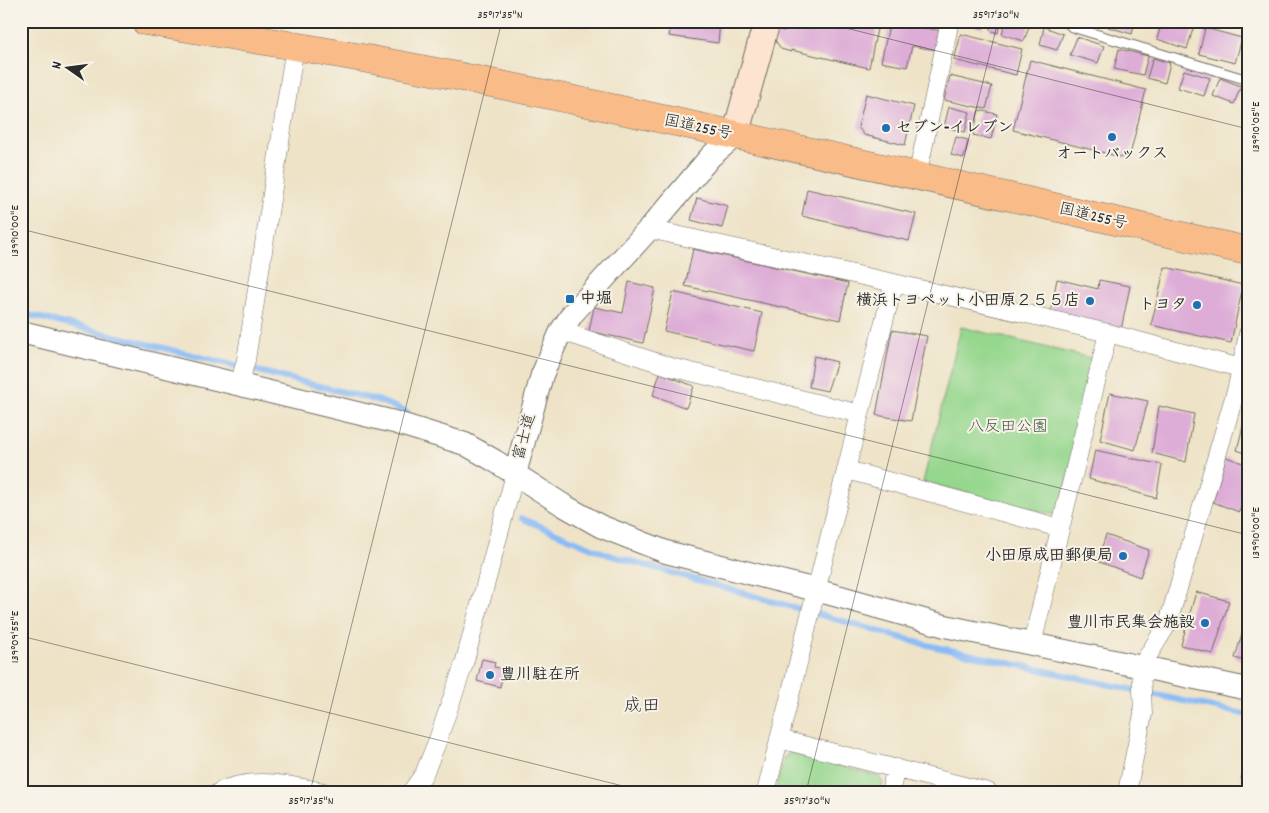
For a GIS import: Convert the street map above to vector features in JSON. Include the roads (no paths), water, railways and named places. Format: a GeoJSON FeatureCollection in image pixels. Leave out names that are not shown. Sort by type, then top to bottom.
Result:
{"type":"FeatureCollection","features":[{"type":"Feature","properties":{"kind":"highway","name":"国道255号"},"geometry":{"type":"LineString","coordinates":[[144,21],[295,46],[457,76],[1248,251]]}},
{"type":"Feature","properties":{"kind":"main road"},"geometry":{"type":"LineString","coordinates":[[735,136],[767,21]]}},
{"type":"Feature","properties":{"kind":"street"},"geometry":{"type":"LineString","coordinates":[[917,177],[950,21]]}},
{"type":"Feature","properties":{"kind":"street"},"geometry":{"type":"LineString","coordinates":[[242,373],[295,46]]}},
{"type":"Feature","properties":{"kind":"street","name":"富士道"},"geometry":{"type":"LineString","coordinates":[[412,792],[424,774],[437,742],[464,664],[542,375],[561,331],[573,313],[649,229],[710,156],[735,136]]}},
{"type":"Feature","properties":{"kind":"street"},"geometry":{"type":"LineString","coordinates":[[649,229],[1108,333],[1244,369]]}},
{"type":"Feature","properties":{"kind":"street"},"geometry":{"type":"LineString","coordinates":[[766,792],[894,283]]}},
{"type":"Feature","properties":{"kind":"street"},"geometry":{"type":"LineString","coordinates":[[561,331],[671,367],[860,414]]}},
{"type":"Feature","properties":{"kind":"street"},"geometry":{"type":"LineString","coordinates":[[21,332],[242,373],[456,441],[473,448],[600,526],[666,552],[813,604],[944,626],[1032,644],[1141,675],[1248,689]]}},
{"type":"Feature","properties":{"kind":"street"},"geometry":{"type":"LineString","coordinates":[[1032,644],[1108,333]]}},
{"type":"Feature","properties":{"kind":"street"},"geometry":{"type":"LineString","coordinates":[[1127,792],[1143,714],[1141,675],[1168,623],[1244,369],[1248,334]]}},
{"type":"Feature","properties":{"kind":"street"},"geometry":{"type":"LineString","coordinates":[[847,470],[1060,528]]}},
{"type":"Feature","properties":{"kind":"street"},"geometry":{"type":"LineString","coordinates":[[779,738],[988,792]]}},
{"type":"Feature","properties":{"kind":"street"},"geometry":{"type":"LineString","coordinates":[[890,792],[896,768]]}},
{"type":"Feature","properties":{"kind":"street"},"geometry":{"type":"LineString","coordinates":[[219,792],[226,788],[250,783],[287,784],[323,792]]}},
{"type":"Feature","properties":{"kind":"lane"},"geometry":{"type":"LineString","coordinates":[[1066,21],[1072,27],[1248,80]]}},
{"type":"Feature","properties":{"kind":"waterway"},"geometry":{"type":"LineString","coordinates":[[21,313],[380,401],[407,412]]}},
{"type":"Feature","properties":{"kind":"waterway"},"geometry":{"type":"LineString","coordinates":[[521,518],[609,555],[927,645],[1248,715]]}},
{"type":"Feature","properties":{"kind":"place","name":"セブン-イレブン"},"geometry":{"type":"Point","coordinates":[886,128]}},
{"type":"Feature","properties":{"kind":"place","name":"オートバックス"},"geometry":{"type":"Point","coordinates":[1112,137]}},
{"type":"Feature","properties":{"kind":"place","name":"中堀"},"geometry":{"type":"Point","coordinates":[570,299]}},
{"type":"Feature","properties":{"kind":"place","name":"横浜トヨペット小田原２５５店"},"geometry":{"type":"Point","coordinates":[1090,301]}},
{"type":"Feature","properties":{"kind":"place","name":"トヨタ"},"geometry":{"type":"Point","coordinates":[1197,305]}},
{"type":"Feature","properties":{"kind":"place","name":"小田原成田郵便局"},"geometry":{"type":"Point","coordinates":[1123,556]}},
{"type":"Feature","properties":{"kind":"place","name":"豊川市民集会施設"},"geometry":{"type":"Point","coordinates":[1205,623]}},
{"type":"Feature","properties":{"kind":"place","name":"豊川駐在所"},"geometry":{"type":"Point","coordinates":[490,675]}},
{"type":"Feature","properties":{"kind":"district","name":"成田"},"geometry":{"type":"Point","coordinates":[642,707]}},
{"type":"Feature","properties":{"kind":"park label","name":"八反田公園"},"geometry":{"type":"Point","coordinates":[1008,427]}}]}
